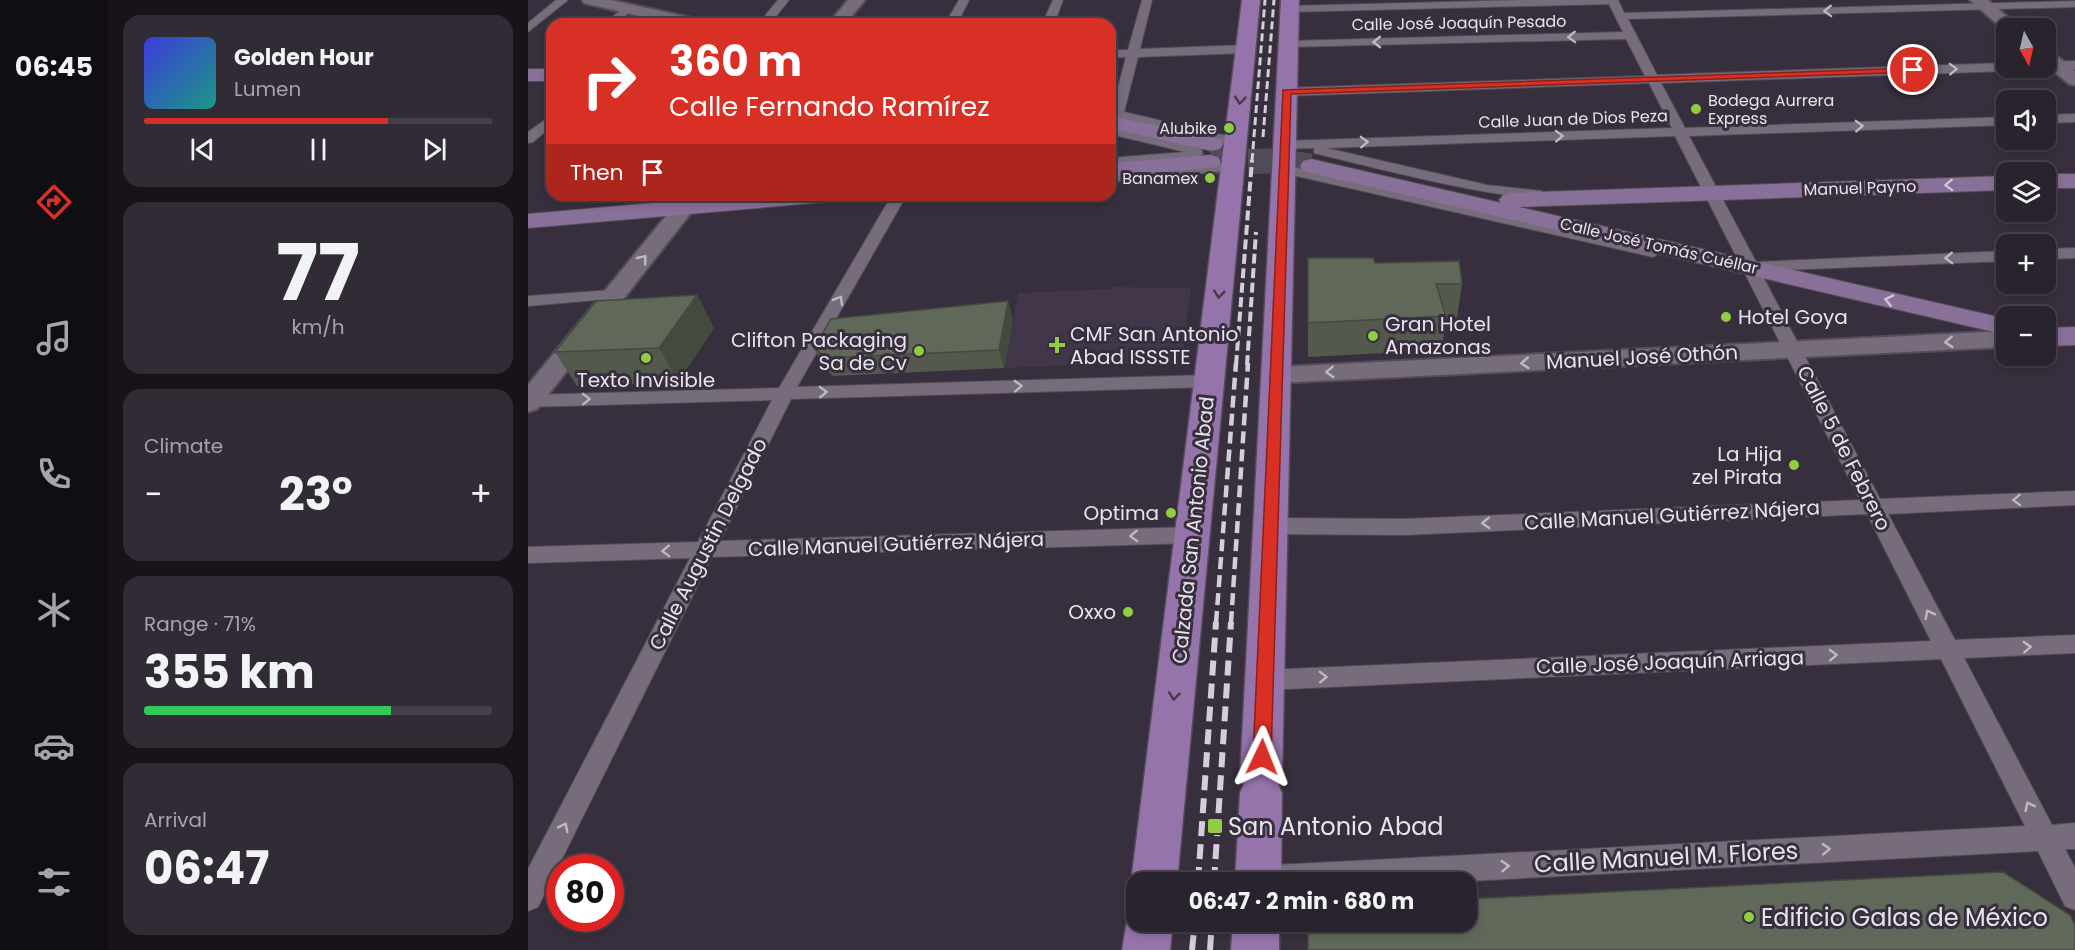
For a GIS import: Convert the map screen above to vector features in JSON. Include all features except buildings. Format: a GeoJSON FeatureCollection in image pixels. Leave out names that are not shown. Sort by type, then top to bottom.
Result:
{"type":"FeatureCollection","features":[{"type":"Feature","properties":{"kind":"highway","name":"Calzada San Antonio Abad"},"geometry":{"type":"LineString","coordinates":[[1155,872],[1209,381],[1222,154],[1245,49],[1251,0]]}},
{"type":"Feature","properties":{"kind":"highway"},"geometry":{"type":"LineString","coordinates":[[1258,872],[1269,526],[1277,375],[1298,159],[1286,92],[1290,5]]}},
{"type":"Feature","properties":{"kind":"highway"},"geometry":{"type":"LineString","coordinates":[[1146,950],[1148,932]]}},
{"type":"Feature","properties":{"kind":"highway"},"geometry":{"type":"LineString","coordinates":[[1255,950],[1256,932]]}},
{"type":"Feature","properties":{"kind":"main road"},"geometry":{"type":"LineString","coordinates":[[528,75],[546,75]]}},
{"type":"Feature","properties":{"kind":"main road"},"geometry":{"type":"LineString","coordinates":[[1116,118],[1222,154]]}},
{"type":"Feature","properties":{"kind":"main road"},"geometry":{"type":"LineString","coordinates":[[1116,169],[1222,154]]}},
{"type":"Feature","properties":{"kind":"main road","name":"Calle José Tomás Cuéllar"},"geometry":{"type":"LineString","coordinates":[[1298,159],[1497,199],[1538,200],[1712,193]]}},
{"type":"Feature","properties":{"kind":"main road","name":"Calle José Tomás Cuéllar"},"geometry":{"type":"LineString","coordinates":[[1298,159],[1996,324]]}},
{"type":"Feature","properties":{"kind":"main road"},"geometry":{"type":"LineString","coordinates":[[2056,181],[2075,180]]}},
{"type":"Feature","properties":{"kind":"main road","name":"Manuel Payno"},"geometry":{"type":"LineString","coordinates":[[1712,193],[1996,183]]}},
{"type":"Feature","properties":{"kind":"main road"},"geometry":{"type":"LineString","coordinates":[[528,221],[689,201]]}},
{"type":"Feature","properties":{"kind":"main road"},"geometry":{"type":"LineString","coordinates":[[2056,337],[2075,336]]}},
{"type":"Feature","properties":{"kind":"street"},"geometry":{"type":"LineString","coordinates":[[528,29],[563,0]]}},
{"type":"Feature","properties":{"kind":"street"},"geometry":{"type":"LineString","coordinates":[[590,0],[670,18]]}},
{"type":"Feature","properties":{"kind":"street"},"geometry":{"type":"LineString","coordinates":[[769,18],[784,0]]}},
{"type":"Feature","properties":{"kind":"street"},"geometry":{"type":"LineString","coordinates":[[841,18],[857,0]]}},
{"type":"Feature","properties":{"kind":"street"},"geometry":{"type":"LineString","coordinates":[[954,18],[964,0]]}},
{"type":"Feature","properties":{"kind":"street"},"geometry":{"type":"LineString","coordinates":[[1050,18],[1058,0]]}},
{"type":"Feature","properties":{"kind":"street"},"geometry":{"type":"LineString","coordinates":[[1116,105],[1147,0]]}},
{"type":"Feature","properties":{"kind":"street"},"geometry":{"type":"LineString","coordinates":[[1890,0],[1900,9]]}},
{"type":"Feature","properties":{"kind":"street"},"geometry":{"type":"LineString","coordinates":[[1290,5],[1613,1]]}},
{"type":"Feature","properties":{"kind":"street","name":"Calle 5 de Febrero"},"geometry":{"type":"LineString","coordinates":[[1613,1],[2075,896]]}},
{"type":"Feature","properties":{"kind":"street"},"geometry":{"type":"LineString","coordinates":[[1982,3],[2000,18]]}},
{"type":"Feature","properties":{"kind":"street"},"geometry":{"type":"LineString","coordinates":[[1621,16],[1900,9],[1982,3],[2075,4]]}},
{"type":"Feature","properties":{"kind":"street"},"geometry":{"type":"LineString","coordinates":[[616,18],[627,8]]}},
{"type":"Feature","properties":{"kind":"street","name":"Calle José Joaquín Pesado"},"geometry":{"type":"LineString","coordinates":[[1288,44],[1631,36]]}},
{"type":"Feature","properties":{"kind":"street"},"geometry":{"type":"LineString","coordinates":[[1116,54],[1245,49]]}},
{"type":"Feature","properties":{"kind":"street"},"geometry":{"type":"LineString","coordinates":[[2056,63],[2075,80]]}},
{"type":"Feature","properties":{"kind":"street"},"geometry":{"type":"LineString","coordinates":[[1286,92],[1996,67]]}},
{"type":"Feature","properties":{"kind":"street"},"geometry":{"type":"LineString","coordinates":[[2056,119],[2075,118]]}},
{"type":"Feature","properties":{"kind":"street","name":"Calle Juan de Dios Peza"},"geometry":{"type":"LineString","coordinates":[[1298,159],[1679,132],[1996,121]]}},
{"type":"Feature","properties":{"kind":"street"},"geometry":{"type":"LineString","coordinates":[[528,139],[546,124]]}},
{"type":"Feature","properties":{"kind":"street"},"geometry":{"type":"LineString","coordinates":[[1116,131],[1197,152],[1196,154],[1116,161]]}},
{"type":"Feature","properties":{"kind":"street"},"geometry":{"type":"LineString","coordinates":[[1116,177],[1222,154]]}},
{"type":"Feature","properties":{"kind":"street"},"geometry":{"type":"LineString","coordinates":[[529,402],[689,201]]}},
{"type":"Feature","properties":{"kind":"street","name":"Calle Augustin Delgado"},"geometry":{"type":"LineString","coordinates":[[528,897],[785,393],[895,201]]}},
{"type":"Feature","properties":{"kind":"street"},"geometry":{"type":"LineString","coordinates":[[2056,254],[2075,253]]}},
{"type":"Feature","properties":{"kind":"street"},"geometry":{"type":"LineString","coordinates":[[1751,267],[1996,256]]}},
{"type":"Feature","properties":{"kind":"street"},"geometry":{"type":"LineString","coordinates":[[528,301],[613,295]]}},
{"type":"Feature","properties":{"kind":"street"},"geometry":{"type":"LineString","coordinates":[[2056,339],[2075,343]]}},
{"type":"Feature","properties":{"kind":"street","name":"Manuel José Othón"},"geometry":{"type":"LineString","coordinates":[[1277,375],[1996,340]]}},
{"type":"Feature","properties":{"kind":"street"},"geometry":{"type":"LineString","coordinates":[[529,402],[1209,381]]}},
{"type":"Feature","properties":{"kind":"street","name":"Calle Manuel Gutiérrez Nájera"},"geometry":{"type":"LineString","coordinates":[[1269,526],[1404,527],[2075,498]]}},
{"type":"Feature","properties":{"kind":"street","name":"Calle Manuel Gutiérrez Nájera"},"geometry":{"type":"LineString","coordinates":[[528,555],[1192,535]]}},
{"type":"Feature","properties":{"kind":"street","name":"Calle José Joaquín Arriaga"},"geometry":{"type":"LineString","coordinates":[[1265,680],[2075,644]]}},
{"type":"Feature","properties":{"kind":"street","name":"Calle Manuel M. Flores"},"geometry":{"type":"LineString","coordinates":[[1477,878],[2075,836]]}},
{"type":"Feature","properties":{"kind":"shaded area"},"geometry":{"type":"Polygon","coordinates":[[[1111,287],[1191,288],[1182,361],[1004,368],[1018,293],[1111,289],[1111,287]]]}},
{"type":"Feature","properties":{"kind":"tunnel"},"geometry":{"type":"LineString","coordinates":[[1257,161],[1272,161]]}},
{"type":"Feature","properties":{"kind":"tunnel"},"geometry":{"type":"LineString","coordinates":[[1210,162],[1272,161]]}},
{"type":"Feature","properties":{"kind":"tunnel"},"geometry":{"type":"LineString","coordinates":[[1272,161],[1311,166]]}},
{"type":"Feature","properties":{"kind":"railway"},"geometry":{"type":"LineString","coordinates":[[1252,161],[1265,0]]}},
{"type":"Feature","properties":{"kind":"railway"},"geometry":{"type":"LineString","coordinates":[[1263,137],[1274,0]]}},
{"type":"Feature","properties":{"kind":"railway"},"geometry":{"type":"LineString","coordinates":[[1236,365],[1252,160]]}},
{"type":"Feature","properties":{"kind":"railway"},"geometry":{"type":"LineString","coordinates":[[1247,365],[1256,232]]}},
{"type":"Feature","properties":{"kind":"railway"},"geometry":{"type":"LineString","coordinates":[[1216,623],[1236,363]]}},
{"type":"Feature","properties":{"kind":"railway"},"geometry":{"type":"LineString","coordinates":[[1231,623],[1248,363]]}},
{"type":"Feature","properties":{"kind":"railway"},"geometry":{"type":"LineString","coordinates":[[1199,872],[1216,622]]}},
{"type":"Feature","properties":{"kind":"railway"},"geometry":{"type":"LineString","coordinates":[[1215,872],[1231,622]]}},
{"type":"Feature","properties":{"kind":"railway"},"geometry":{"type":"LineString","coordinates":[[1192,950],[1194,932]]}},
{"type":"Feature","properties":{"kind":"railway"},"geometry":{"type":"LineString","coordinates":[[1210,950],[1211,932]]}},
{"type":"Feature","properties":{"kind":"place","name":"Bodega Aurrera Express"},"geometry":{"type":"Point","coordinates":[1696,109]}},
{"type":"Feature","properties":{"kind":"place","name":"Alubike"},"geometry":{"type":"Point","coordinates":[1229,128]}},
{"type":"Feature","properties":{"kind":"place","name":"Banamex"},"geometry":{"type":"Point","coordinates":[1210,178]}},
{"type":"Feature","properties":{"kind":"place","name":"Hotel Goya"},"geometry":{"type":"Point","coordinates":[1726,317]}},
{"type":"Feature","properties":{"kind":"place","name":"Gran Hotel Amazonas"},"geometry":{"type":"Point","coordinates":[1373,336]}},
{"type":"Feature","properties":{"kind":"place","name":"CMF San Antonio Abad ISSSTE"},"geometry":{"type":"Point","coordinates":[1057,345]}},
{"type":"Feature","properties":{"kind":"place","name":"Clifton Packaging Sa de Cv"},"geometry":{"type":"Point","coordinates":[919,351]}},
{"type":"Feature","properties":{"kind":"place","name":"Texto Invisible"},"geometry":{"type":"Point","coordinates":[646,358]}},
{"type":"Feature","properties":{"kind":"place","name":"La Hija zel Pirata"},"geometry":{"type":"Point","coordinates":[1794,465]}},
{"type":"Feature","properties":{"kind":"place","name":"Optima"},"geometry":{"type":"Point","coordinates":[1171,513]}},
{"type":"Feature","properties":{"kind":"place","name":"Oxxo"},"geometry":{"type":"Point","coordinates":[1128,612]}},
{"type":"Feature","properties":{"kind":"place","name":"San Antonio Abad"},"geometry":{"type":"Point","coordinates":[1215,826]}},
{"type":"Feature","properties":{"kind":"place","name":"Edificio Galas de México"},"geometry":{"type":"Point","coordinates":[1749,917]}},
{"type":"Feature","properties":{"kind":"route"},"geometry":{"type":"LineString","coordinates":[[1262,757],[1286,92],[1913,70]]}}]}
